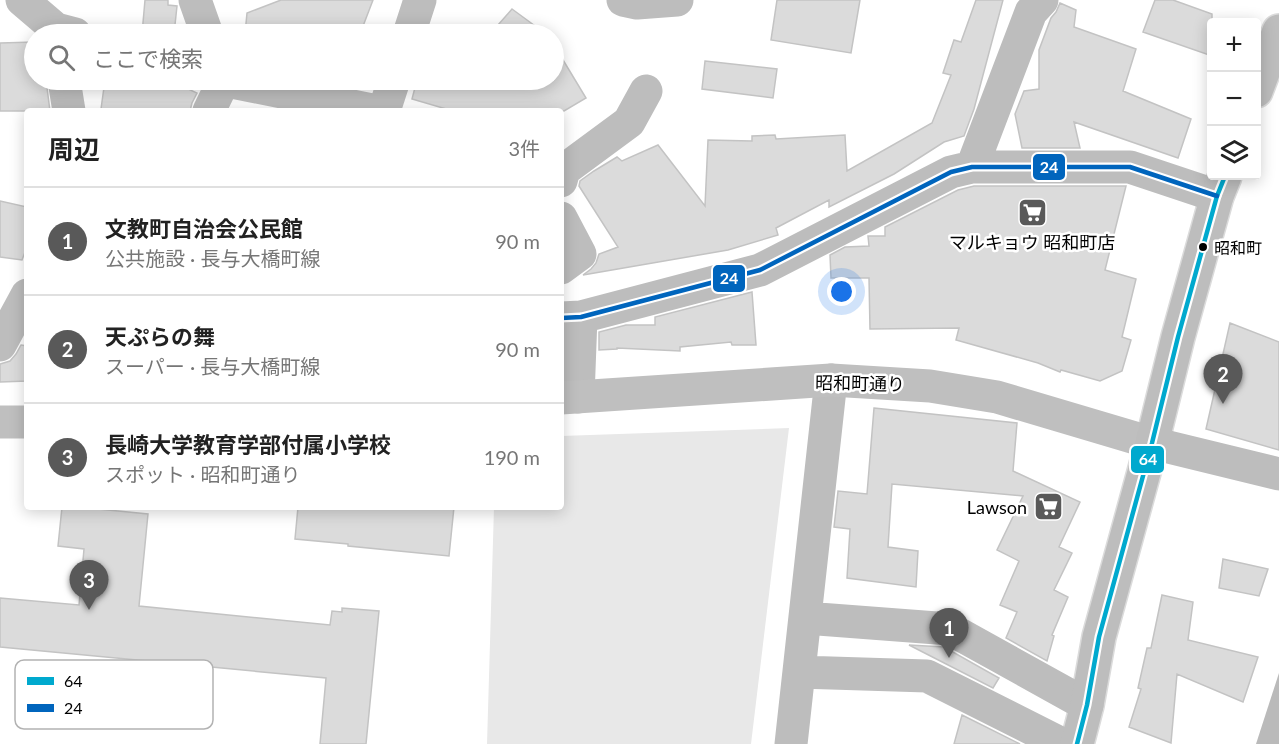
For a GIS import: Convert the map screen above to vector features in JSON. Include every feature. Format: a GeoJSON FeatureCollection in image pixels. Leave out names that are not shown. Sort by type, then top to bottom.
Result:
{"type":"FeatureCollection","features":[{"type":"Feature","properties":{"kind":"street"},"geometry":{"type":"LineString","coordinates":[[22,0],[52,24]]}},
{"type":"Feature","properties":{"kind":"street"},"geometry":{"type":"LineString","coordinates":[[195,0],[203,24]]}},
{"type":"Feature","properties":{"kind":"street"},"geometry":{"type":"LineString","coordinates":[[412,24],[420,0]]}},
{"type":"Feature","properties":{"kind":"street"},"geometry":{"type":"LineString","coordinates":[[623,0],[637,3],[677,0]]}},
{"type":"Feature","properties":{"kind":"street"},"geometry":{"type":"LineString","coordinates":[[972,167],[1031,12],[1042,0]]}},
{"type":"Feature","properties":{"kind":"street"},"geometry":{"type":"LineString","coordinates":[[1261,80],[1279,31]]}},
{"type":"Feature","properties":{"kind":"street"},"geometry":{"type":"LineString","coordinates":[[66,90],[69,108]]}},
{"type":"Feature","properties":{"kind":"street"},"geometry":{"type":"LineString","coordinates":[[210,108],[218,90]]}},
{"type":"Feature","properties":{"kind":"street"},"geometry":{"type":"LineString","coordinates":[[273,90],[362,108]]}},
{"type":"Feature","properties":{"kind":"street"},"geometry":{"type":"LineString","coordinates":[[385,108],[391,90]]}},
{"type":"Feature","properties":{"kind":"street"},"geometry":{"type":"LineString","coordinates":[[564,170],[629,122],[646,91]]}},
{"type":"Feature","properties":{"kind":"street"},"geometry":{"type":"LineString","coordinates":[[569,397],[571,317],[760,270],[951,172],[972,167],[1130,167],[1221,186],[1178,337],[1099,638],[1087,705],[1077,744]]}},
{"type":"Feature","properties":{"kind":"street"},"geometry":{"type":"LineString","coordinates":[[564,224],[580,254],[564,266]]}},
{"type":"Feature","properties":{"kind":"street"},"geometry":{"type":"LineString","coordinates":[[0,345],[24,301]]}},
{"type":"Feature","properties":{"kind":"street"},"geometry":{"type":"LineString","coordinates":[[791,744],[831,380]]}},
{"type":"Feature","properties":{"kind":"street","name":"昭和町通り"},"geometry":{"type":"LineString","coordinates":[[569,397],[831,380],[930,386],[997,397],[1152,443]]}},
{"type":"Feature","properties":{"kind":"street"},"geometry":{"type":"LineString","coordinates":[[0,422],[24,422]]}},
{"type":"Feature","properties":{"kind":"street"},"geometry":{"type":"LineString","coordinates":[[1152,443],[1279,474]]}},
{"type":"Feature","properties":{"kind":"street"},"geometry":{"type":"LineString","coordinates":[[805,618],[950,629],[1087,705]]}},
{"type":"Feature","properties":{"kind":"street"},"geometry":{"type":"LineString","coordinates":[[799,672],[927,676],[1062,744]]}},
{"type":"Feature","properties":{"kind":"shaded area"},"geometry":{"type":"Polygon","coordinates":[[[789,428],[751,744],[487,744],[494,510],[564,510],[564,436],[789,428]]]}},
{"type":"Feature","properties":{"kind":"shaded area"},"geometry":{"type":"Polygon","coordinates":[[[1279,673],[1279,744],[1256,744],[1279,673]]]}},
{"type":"Feature","properties":{"kind":"building"},"geometry":{"type":"Polygon","coordinates":[[[145,0],[168,0],[168,5],[177,6],[175,24],[143,24],[145,0]]]}},
{"type":"Feature","properties":{"kind":"building"},"geometry":{"type":"Polygon","coordinates":[[[281,0],[373,0],[364,24],[246,24],[247,13],[281,0]]]}},
{"type":"Feature","properties":{"kind":"building"},"geometry":{"type":"Polygon","coordinates":[[[777,0],[860,0],[851,53],[771,40],[777,0]]]}},
{"type":"Feature","properties":{"kind":"building"},"geometry":{"type":"Polygon","coordinates":[[[976,0],[1003,0],[974,109],[964,136],[944,142],[894,174],[829,207],[829,200],[776,228],[778,235],[728,250],[583,275],[596,263],[599,254],[618,247],[579,186],[580,181],[594,171],[617,157],[622,161],[658,145],[705,206],[708,140],[752,141],[752,136],[775,135],[776,139],[845,135],[847,171],[932,123],[951,75],[943,73],[954,40],[961,42],[976,0]]]}},
{"type":"Feature","properties":{"kind":"building"},"geometry":{"type":"Polygon","coordinates":[[[1155,0],[1173,0],[1212,14],[1212,18],[1207,18],[1207,54],[1143,32],[1155,0]]]}},
{"type":"Feature","properties":{"kind":"building"},"geometry":{"type":"Polygon","coordinates":[[[1060,3],[1076,10],[1074,27],[1136,49],[1123,91],[1191,119],[1178,158],[1074,122],[1080,148],[1022,148],[1015,114],[1024,91],[1039,89],[1039,50],[1051,18],[1060,3]]]}},
{"type":"Feature","properties":{"kind":"building"},"geometry":{"type":"Polygon","coordinates":[[[512,9],[532,24],[499,24],[512,9]]]}},
{"type":"Feature","properties":{"kind":"building"},"geometry":{"type":"Polygon","coordinates":[[[24,42],[24,90],[47,90],[50,108],[0,111],[0,43],[24,42]]]}},
{"type":"Feature","properties":{"kind":"building"},"geometry":{"type":"Polygon","coordinates":[[[705,61],[777,69],[773,98],[702,89],[705,61]]]}},
{"type":"Feature","properties":{"kind":"building"},"geometry":{"type":"Polygon","coordinates":[[[564,62],[586,98],[564,111],[564,108],[443,108],[412,99],[414,90],[564,90],[564,62]]]}},
{"type":"Feature","properties":{"kind":"building"},"geometry":{"type":"Polygon","coordinates":[[[104,90],[191,90],[197,93],[191,108],[101,108],[104,90]]]}},
{"type":"Feature","properties":{"kind":"building"},"geometry":{"type":"Polygon","coordinates":[[[974,186],[1126,186],[1105,270],[1136,279],[1122,337],[1131,340],[1122,371],[1100,381],[1061,370],[1060,372],[1038,363],[956,340],[959,328],[870,329],[869,278],[831,278],[830,255],[845,247],[869,246],[868,236],[885,236],[885,227],[958,190],[974,186]]]}},
{"type":"Feature","properties":{"kind":"building"},"geometry":{"type":"Polygon","coordinates":[[[0,201],[24,206],[24,255],[22,260],[0,257],[0,201]]]}},
{"type":"Feature","properties":{"kind":"building"},"geometry":{"type":"Polygon","coordinates":[[[752,292],[756,345],[732,345],[731,342],[680,347],[680,351],[617,348],[599,350],[599,332],[626,325],[655,325],[655,317],[752,292]]]}},
{"type":"Feature","properties":{"kind":"building"},"geometry":{"type":"Polygon","coordinates":[[[1230,323],[1279,342],[1279,450],[1206,429],[1230,323]]]}},
{"type":"Feature","properties":{"kind":"building"},"geometry":{"type":"Polygon","coordinates":[[[21,345],[24,346],[24,381],[0,382],[0,364],[10,361],[21,345]]]}},
{"type":"Feature","properties":{"kind":"building"},"geometry":{"type":"Polygon","coordinates":[[[874,408],[1017,423],[1013,471],[1080,502],[1059,547],[1072,553],[1054,590],[1068,597],[1052,635],[1054,636],[1047,661],[1006,638],[1017,612],[1000,605],[1019,561],[997,550],[1023,496],[892,484],[888,547],[918,551],[916,587],[847,578],[850,529],[834,527],[838,491],[867,494],[874,408]]]}},
{"type":"Feature","properties":{"kind":"building"},"geometry":{"type":"Polygon","coordinates":[[[62,510],[108,510],[148,514],[139,606],[330,625],[332,611],[342,612],[342,608],[379,611],[366,744],[320,744],[326,678],[213,667],[213,660],[137,660],[0,647],[0,598],[79,605],[84,549],[58,546],[62,510]]]}},
{"type":"Feature","properties":{"kind":"building"},"geometry":{"type":"Polygon","coordinates":[[[298,510],[454,510],[449,556],[295,539],[298,510]]]}},
{"type":"Feature","properties":{"kind":"building"},"geometry":{"type":"Polygon","coordinates":[[[1223,559],[1268,569],[1259,596],[1219,588],[1223,559]]]}},
{"type":"Feature","properties":{"kind":"building"},"geometry":{"type":"Polygon","coordinates":[[[1162,595],[1193,602],[1188,640],[1258,657],[1243,702],[1177,674],[1171,743],[1129,727],[1141,689],[1138,688],[1147,648],[1151,648],[1162,595]]]}},
{"type":"Feature","properties":{"kind":"building"},"geometry":{"type":"Polygon","coordinates":[[[909,645],[944,647],[999,678],[993,688],[909,645]]]}},
{"type":"Feature","properties":{"kind":"building"},"geometry":{"type":"Polygon","coordinates":[[[962,715],[1020,744],[954,744],[962,715]]]}},
{"type":"Feature","properties":{"kind":"transit line","name":"24"},"geometry":{"type":"LineString","coordinates":[[564,318],[581,317],[760,270],[951,172],[972,167],[1130,167],[1217,196]]}},
{"type":"Feature","properties":{"kind":"transit line","name":"64"},"geometry":{"type":"LineString","coordinates":[[1077,744],[1087,705],[1099,637],[1152,443],[1178,337],[1223,180]]}},
{"type":"Feature","properties":{"kind":"place","name":"マルキョウ 昭和町店"},"geometry":{"type":"Point","coordinates":[1032,213]}},
{"type":"Feature","properties":{"kind":"place","name":"昭和町"},"geometry":{"type":"Point","coordinates":[1203,247]}},
{"type":"Feature","properties":{"kind":"place","name":"天ぷらの舞"},"geometry":{"type":"Point","coordinates":[1223,404]}},
{"type":"Feature","properties":{"kind":"place","name":"Lawson"},"geometry":{"type":"Point","coordinates":[1048,507]}},
{"type":"Feature","properties":{"kind":"place","name":"長崎大学教育学部付属小学校"},"geometry":{"type":"Point","coordinates":[89,610]}},
{"type":"Feature","properties":{"kind":"place","name":"文教町自治会公民館"},"geometry":{"type":"Point","coordinates":[949,658]}}]}
